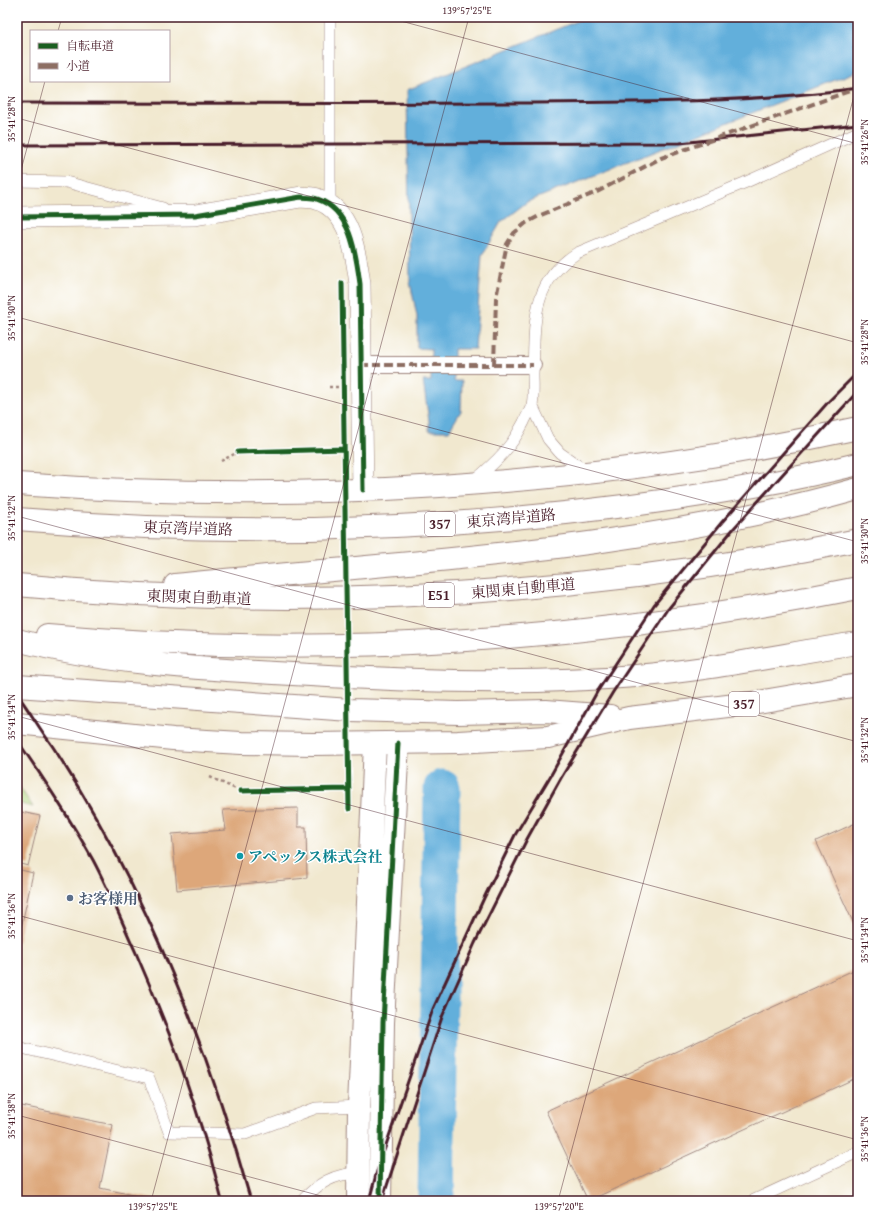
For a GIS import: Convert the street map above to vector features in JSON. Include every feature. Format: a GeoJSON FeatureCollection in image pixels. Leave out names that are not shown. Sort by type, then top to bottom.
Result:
{"type":"FeatureCollection","features":[{"type":"Feature","properties":{"kind":"main road"},"geometry":{"type":"LineString","coordinates":[[17,484],[180,491],[363,490],[472,483],[589,473],[723,453],[858,428]]}},
{"type":"Feature","properties":{"kind":"main road","name":"東京湾岸道路"},"geometry":{"type":"LineString","coordinates":[[17,519],[107,526],[231,530],[376,528],[453,523],[583,511],[665,500],[797,478],[858,464]]}},
{"type":"Feature","properties":{"kind":"main road"},"geometry":{"type":"LineString","coordinates":[[106,593],[573,546],[696,527],[768,512],[858,489]]}},
{"type":"Feature","properties":{"kind":"main road","name":"東関東自動車道"},"geometry":{"type":"LineString","coordinates":[[17,586],[106,593],[230,599],[296,600],[480,592],[598,582],[674,572],[736,563],[858,540]]}},
{"type":"Feature","properties":{"kind":"main road"},"geometry":{"type":"LineString","coordinates":[[17,632],[113,640],[230,644],[386,643],[462,639],[604,627],[752,607],[858,588]]}},
{"type":"Feature","properties":{"kind":"main road"},"geometry":{"type":"LineString","coordinates":[[17,640],[46,648],[160,665],[285,674],[448,682],[536,681],[637,676],[858,643]]}},
{"type":"Feature","properties":{"kind":"main road","name":"357"},"geometry":{"type":"LineString","coordinates":[[17,723],[173,739],[313,744],[375,744],[548,737],[629,718],[752,703],[858,685]]}},
{"type":"Feature","properties":{"kind":"main road","name":"357"},"geometry":{"type":"LineString","coordinates":[[17,686],[350,710],[458,713],[546,711],[629,718]]}},
{"type":"Feature","properties":{"kind":"main road"},"geometry":{"type":"LineString","coordinates":[[380,1201],[380,1105],[398,743]]}},
{"type":"Feature","properties":{"kind":"main road"},"geometry":{"type":"LineString","coordinates":[[358,1201],[359,1106],[375,744]]}},
{"type":"Feature","properties":{"kind":"main road"},"geometry":{"type":"LineString","coordinates":[[359,1106],[380,1105]]}},
{"type":"Feature","properties":{"kind":"main road"},"geometry":{"type":"LineString","coordinates":[[358,1173],[380,1173]]}},
{"type":"Feature","properties":{"kind":"street"},"geometry":{"type":"LineString","coordinates":[[17,218],[195,215],[301,197],[317,199],[330,206],[340,216],[348,230],[357,263],[361,303],[363,490]]}},
{"type":"Feature","properties":{"kind":"street"},"geometry":{"type":"LineString","coordinates":[[362,365],[533,365]]}},
{"type":"Feature","properties":{"kind":"lane"},"geometry":{"type":"LineString","coordinates":[[330,17],[330,206]]}},
{"type":"Feature","properties":{"kind":"lane"},"geometry":{"type":"LineString","coordinates":[[472,483],[499,460],[514,442],[532,405],[535,321],[539,300],[545,284],[564,262],[578,253],[744,184],[858,132]]}},
{"type":"Feature","properties":{"kind":"lane"},"geometry":{"type":"LineString","coordinates":[[17,181],[66,182],[147,204],[195,215]]}},
{"type":"Feature","properties":{"kind":"lane"},"geometry":{"type":"LineString","coordinates":[[532,405],[548,438],[560,453],[589,473]]}},
{"type":"Feature","properties":{"kind":"lane"},"geometry":{"type":"LineString","coordinates":[[17,1047],[149,1078],[169,1132],[245,1134],[316,1108],[359,1106]]}},
{"type":"Feature","properties":{"kind":"lane"},"geometry":{"type":"LineString","coordinates":[[752,1201],[858,1152]]}},
{"type":"Feature","properties":{"kind":"lane"},"geometry":{"type":"LineString","coordinates":[[302,1201],[321,1183],[342,1174],[358,1173]]}},
{"type":"Feature","properties":{"kind":"path"},"geometry":{"type":"LineString","coordinates":[[221,461],[238,452]]}},
{"type":"Feature","properties":{"kind":"path"},"geometry":{"type":"LineString","coordinates":[[210,777],[240,791]]}},
{"type":"Feature","properties":{"kind":"green space"},"geometry":{"type":"Polygon","coordinates":[[[17,783],[33,807],[17,803],[17,783]]]}},
{"type":"Feature","properties":{"kind":"water"},"geometry":{"type":"Polygon","coordinates":[[[587,17],[858,17],[858,71],[527,202],[501,222],[482,255],[475,349],[454,349],[454,381],[462,381],[461,411],[449,431],[429,431],[423,381],[431,381],[431,349],[417,348],[417,316],[410,282],[407,90],[587,17]]]}},
{"type":"Feature","properties":{"kind":"building","name":"アペックス株式会社"},"geometry":{"type":"Polygon","coordinates":[[[298,808],[298,827],[306,827],[307,878],[177,890],[172,834],[226,830],[223,810],[298,808]]]}},
{"type":"Feature","properties":{"kind":"building"},"geometry":{"type":"Polygon","coordinates":[[[17,811],[40,816],[28,866],[17,863],[17,811]]]}},
{"type":"Feature","properties":{"kind":"building"},"geometry":{"type":"Polygon","coordinates":[[[858,822],[858,933],[816,841],[858,822]]]}},
{"type":"Feature","properties":{"kind":"building"},"geometry":{"type":"Polygon","coordinates":[[[17,869],[33,873],[18,942],[17,942],[17,869]]]}},
{"type":"Feature","properties":{"kind":"building"},"geometry":{"type":"Polygon","coordinates":[[[858,968],[858,1077],[588,1201],[546,1111],[858,968]]]}},
{"type":"Feature","properties":{"kind":"building"},"geometry":{"type":"Polygon","coordinates":[[[17,1105],[113,1125],[100,1188],[162,1201],[17,1201],[17,1105]]]}},
{"type":"Feature","properties":{"kind":"waterway"},"geometry":{"type":"LineString","coordinates":[[436,1201],[442,788]]}},
{"type":"Feature","properties":{"kind":"railway"},"geometry":{"type":"LineString","coordinates":[[17,103],[642,102],[729,100],[858,88]]}},
{"type":"Feature","properties":{"kind":"railway"},"geometry":{"type":"LineString","coordinates":[[17,145],[680,143],[858,124]]}},
{"type":"Feature","properties":{"kind":"railway"},"geometry":{"type":"LineString","coordinates":[[369,1201],[377,1171],[433,1009],[515,835],[551,775],[597,692],[654,605],[722,522],[830,400],[858,372]]}},
{"type":"Feature","properties":{"kind":"railway"},"geometry":{"type":"LineString","coordinates":[[382,1201],[442,1017],[475,943],[527,839],[561,778],[613,692],[669,608],[734,528],[858,391]]}},
{"type":"Feature","properties":{"kind":"railway"},"geometry":{"type":"LineString","coordinates":[[17,694],[51,744],[84,797],[115,852],[143,907],[169,965],[214,1082],[251,1201]]}},
{"type":"Feature","properties":{"kind":"railway"},"geometry":{"type":"LineString","coordinates":[[17,740],[37,769],[93,860],[115,906],[149,983],[173,1044],[205,1138],[222,1201]]}},
{"type":"Feature","properties":{"kind":"marked path"},"geometry":{"type":"LineString","coordinates":[[494,365],[496,298],[507,244],[514,233],[526,223],[541,215],[597,192],[661,158],[858,88]]}},
{"type":"Feature","properties":{"kind":"marked path"},"geometry":{"type":"LineString","coordinates":[[361,365],[533,365]]}},
{"type":"Feature","properties":{"kind":"cycle path"},"geometry":{"type":"LineString","coordinates":[[17,217],[195,215],[301,197],[315,198],[328,205],[338,213],[350,234],[354,247],[360,284],[363,490]]}},
{"type":"Feature","properties":{"kind":"cycle path"},"geometry":{"type":"LineString","coordinates":[[342,283],[349,809]]}},
{"type":"Feature","properties":{"kind":"cycle path"},"geometry":{"type":"LineString","coordinates":[[238,452],[344,449]]}},
{"type":"Feature","properties":{"kind":"cycle path"},"geometry":{"type":"LineString","coordinates":[[380,1201],[383,1023],[398,743]]}},
{"type":"Feature","properties":{"kind":"cycle path"},"geometry":{"type":"LineString","coordinates":[[240,791],[349,789]]}},
{"type":"Feature","properties":{"kind":"place","name":"アペックス株式会社"},"geometry":{"type":"Point","coordinates":[240,856]}},
{"type":"Feature","properties":{"kind":"place","name":"お客様用"},"geometry":{"type":"Point","coordinates":[70,898]}}]}
